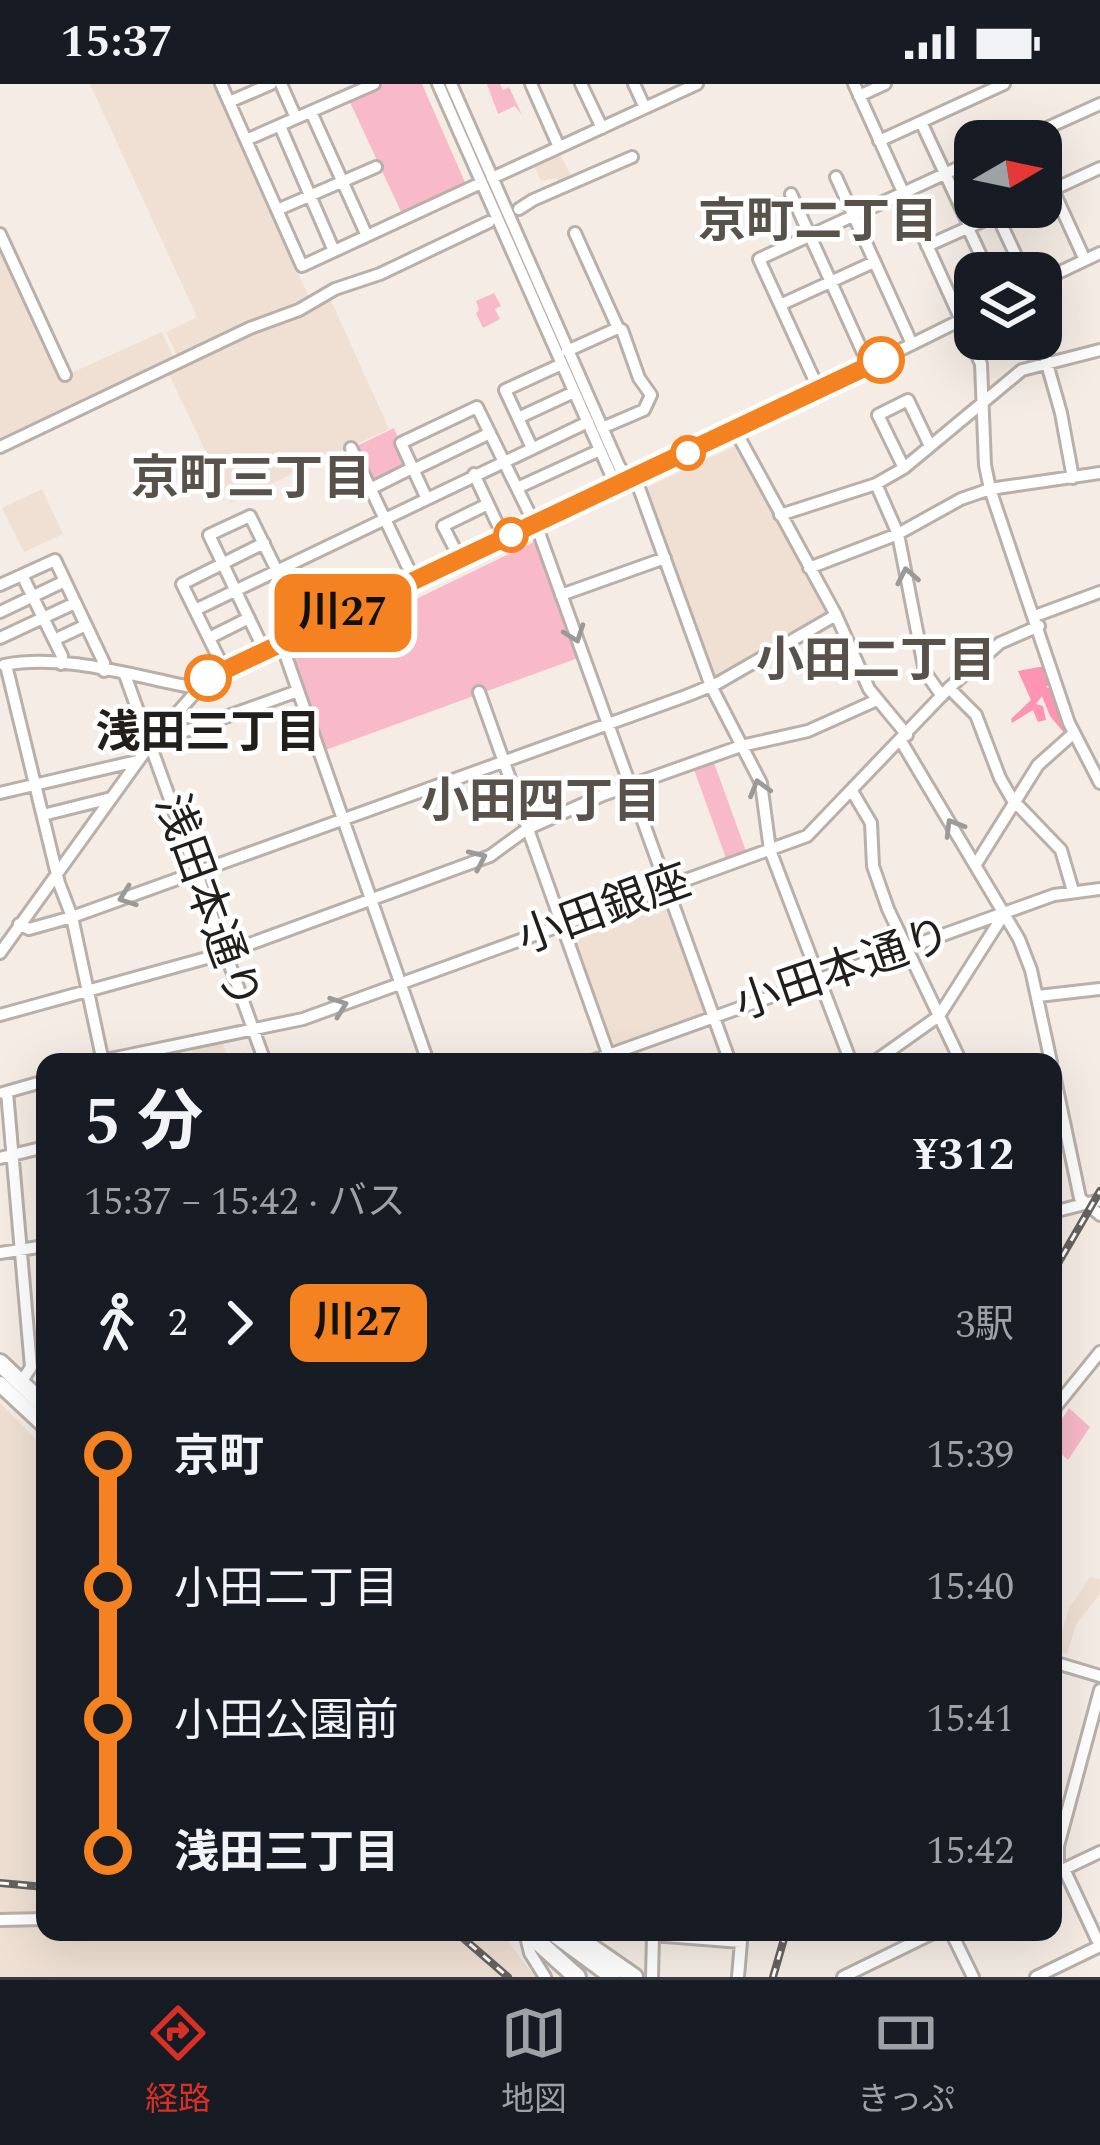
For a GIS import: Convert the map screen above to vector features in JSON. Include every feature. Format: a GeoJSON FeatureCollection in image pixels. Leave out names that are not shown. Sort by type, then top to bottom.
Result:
{"type":"FeatureCollection","features":[{"type":"Feature","properties":{"kind":"highway"},"geometry":{"type":"LineString","coordinates":[[0,1362],[36,1395]]}},
{"type":"Feature","properties":{"kind":"highway"},"geometry":{"type":"LineString","coordinates":[[0,1380],[36,1414]]}},
{"type":"Feature","properties":{"kind":"highway"},"geometry":{"type":"LineString","coordinates":[[538,1941],[577,1977]]}},
{"type":"Feature","properties":{"kind":"highway"},"geometry":{"type":"LineString","coordinates":[[581,1941],[634,1977]]}},
{"type":"Feature","properties":{"kind":"main road"},"geometry":{"type":"LineString","coordinates":[[0,1362],[36,1394]]}},
{"type":"Feature","properties":{"kind":"main road"},"geometry":{"type":"LineString","coordinates":[[540,1941],[590,1977]]}},
{"type":"Feature","properties":{"kind":"main road"},"geometry":{"type":"LineString","coordinates":[[563,1941],[613,1977]]}},
{"type":"Feature","properties":{"kind":"street"},"geometry":{"type":"LineString","coordinates":[[221,84],[302,266],[690,85]]}},
{"type":"Feature","properties":{"kind":"street"},"geometry":{"type":"LineString","coordinates":[[229,102],[271,84]]}},
{"type":"Feature","properties":{"kind":"street"},"geometry":{"type":"LineString","coordinates":[[281,84],[296,118]]}},
{"type":"Feature","properties":{"kind":"street"},"geometry":{"type":"LineString","coordinates":[[246,140],[374,84]]}},
{"type":"Feature","properties":{"kind":"street"},"geometry":{"type":"LineString","coordinates":[[438,84],[602,428],[632,478],[711,686],[761,783],[770,850],[847,1053]]}},
{"type":"Feature","properties":{"kind":"street"},"geometry":{"type":"LineString","coordinates":[[452,84],[487,181],[616,486]]}},
{"type":"Feature","properties":{"kind":"street"},"geometry":{"type":"LineString","coordinates":[[531,84],[559,147]]}},
{"type":"Feature","properties":{"kind":"street"},"geometry":{"type":"LineString","coordinates":[[581,84],[602,128]]}},
{"type":"Feature","properties":{"kind":"street"},"geometry":{"type":"LineString","coordinates":[[634,84],[645,108]]}},
{"type":"Feature","properties":{"kind":"street"},"geometry":{"type":"LineString","coordinates":[[885,84],[856,90],[954,307]]}},
{"type":"Feature","properties":{"kind":"street"},"geometry":{"type":"LineString","coordinates":[[879,141],[1004,84]]}},
{"type":"Feature","properties":{"kind":"street"},"geometry":{"type":"LineString","coordinates":[[1062,121],[1100,104]]}},
{"type":"Feature","properties":{"kind":"street"},"geometry":{"type":"LineString","coordinates":[[311,112],[367,236]]}},
{"type":"Feature","properties":{"kind":"street"},"geometry":{"type":"LineString","coordinates":[[921,122],[954,194]]}},
{"type":"Feature","properties":{"kind":"street"},"geometry":{"type":"LineString","coordinates":[[280,126],[334,251]]}},
{"type":"Feature","properties":{"kind":"street"},"geometry":{"type":"LineString","coordinates":[[519,209],[632,157]]}},
{"type":"Feature","properties":{"kind":"street"},"geometry":{"type":"LineString","coordinates":[[277,210],[376,167]]}},
{"type":"Feature","properties":{"kind":"street"},"geometry":{"type":"LineString","coordinates":[[1062,185],[1100,168]]}},
{"type":"Feature","properties":{"kind":"street"},"geometry":{"type":"LineString","coordinates":[[819,390],[759,259],[954,170]]}},
{"type":"Feature","properties":{"kind":"street"},"geometry":{"type":"LineString","coordinates":[[836,177],[912,344]]}},
{"type":"Feature","properties":{"kind":"street"},"geometry":{"type":"LineString","coordinates":[[791,194],[869,366]]}},
{"type":"Feature","properties":{"kind":"street"},"geometry":{"type":"LineString","coordinates":[[1062,219],[1085,260]]}},
{"type":"Feature","properties":{"kind":"street"},"geometry":{"type":"LineString","coordinates":[[0,447],[250,328],[489,222]]}},
{"type":"Feature","properties":{"kind":"street"},"geometry":{"type":"LineString","coordinates":[[927,246],[967,228]]}},
{"type":"Feature","properties":{"kind":"street"},"geometry":{"type":"LineString","coordinates":[[575,233],[652,399],[644,410],[602,428]]}},
{"type":"Feature","properties":{"kind":"street"},"geometry":{"type":"LineString","coordinates":[[0,234],[64,375]]}},
{"type":"Feature","properties":{"kind":"street"},"geometry":{"type":"LineString","coordinates":[[1062,271],[1100,253]]}},
{"type":"Feature","properties":{"kind":"street"},"geometry":{"type":"LineString","coordinates":[[780,305],[874,262]]}},
{"type":"Feature","properties":{"kind":"street"},"geometry":{"type":"LineString","coordinates":[[2,945],[152,742],[196,688],[224,669],[954,323]]}},
{"type":"Feature","properties":{"kind":"street"},"geometry":{"type":"LineString","coordinates":[[567,351],[618,328]]}},
{"type":"Feature","properties":{"kind":"street"},"geometry":{"type":"LineString","coordinates":[[780,515],[876,484],[904,468],[1017,373],[1100,350]]}},
{"type":"Feature","properties":{"kind":"street"},"geometry":{"type":"LineString","coordinates":[[979,360],[990,489],[1075,733],[1099,776]]}},
{"type":"Feature","properties":{"kind":"street"},"geometry":{"type":"LineString","coordinates":[[1046,362],[1073,478]]}},
{"type":"Feature","properties":{"kind":"street"},"geometry":{"type":"LineString","coordinates":[[532,448],[505,391],[562,364]]}},
{"type":"Feature","properties":{"kind":"street"},"geometry":{"type":"LineString","coordinates":[[518,418],[574,392]]}},
{"type":"Feature","properties":{"kind":"street"},"geometry":{"type":"LineString","coordinates":[[904,468],[878,415],[908,400],[930,446]]}},
{"type":"Feature","properties":{"kind":"street"},"geometry":{"type":"LineString","coordinates":[[426,497],[401,442],[476,407],[535,524],[727,1053]]}},
{"type":"Feature","properties":{"kind":"street"},"geometry":{"type":"LineString","coordinates":[[195,610],[588,422]]}},
{"type":"Feature","properties":{"kind":"street"},"geometry":{"type":"LineString","coordinates":[[735,430],[877,700],[1005,913],[1031,970],[1049,1053]]}},
{"type":"Feature","properties":{"kind":"street"},"geometry":{"type":"LineString","coordinates":[[370,489],[490,433]]}},
{"type":"Feature","properties":{"kind":"street"},"geometry":{"type":"LineString","coordinates":[[351,448],[414,580]]}},
{"type":"Feature","properties":{"kind":"street"},"geometry":{"type":"LineString","coordinates":[[517,488],[600,450]]}},
{"type":"Feature","properties":{"kind":"street"},"geometry":{"type":"LineString","coordinates":[[809,568],[990,489],[1100,473]]}},
{"type":"Feature","properties":{"kind":"street"},"geometry":{"type":"LineString","coordinates":[[474,475],[505,538]]}},
{"type":"Feature","properties":{"kind":"street"},"geometry":{"type":"LineString","coordinates":[[876,484],[898,533],[925,672],[976,715],[1000,778],[1015,802],[1061,850],[1073,891]]}},
{"type":"Feature","properties":{"kind":"street"},"geometry":{"type":"LineString","coordinates":[[460,559],[443,526],[488,504]]}},
{"type":"Feature","properties":{"kind":"street"},"geometry":{"type":"LineString","coordinates":[[264,650],[209,535],[250,516],[306,630]]}},
{"type":"Feature","properties":{"kind":"street"},"geometry":{"type":"LineString","coordinates":[[224,669],[182,584],[264,543]]}},
{"type":"Feature","properties":{"kind":"street"},"geometry":{"type":"LineString","coordinates":[[561,595],[664,558]]}},
{"type":"Feature","properties":{"kind":"street"},"geometry":{"type":"LineString","coordinates":[[0,585],[55,560],[104,671]]}},
{"type":"Feature","properties":{"kind":"street"},"geometry":{"type":"LineString","coordinates":[[22,575],[61,664]]}},
{"type":"Feature","properties":{"kind":"street"},"geometry":{"type":"LineString","coordinates":[[0,612],[65,581]]}},
{"type":"Feature","properties":{"kind":"street","name":"小田銀座"},"geometry":{"type":"LineString","coordinates":[[140,1053],[303,1019],[807,836],[1000,643],[1100,592]]}},
{"type":"Feature","properties":{"kind":"street"},"geometry":{"type":"LineString","coordinates":[[0,638],[75,603]]}},
{"type":"Feature","properties":{"kind":"street"},"geometry":{"type":"LineString","coordinates":[[19,924],[29,929],[71,917],[711,686],[836,615]]}},
{"type":"Feature","properties":{"kind":"street"},"geometry":{"type":"LineString","coordinates":[[209,638],[249,618]]}},
{"type":"Feature","properties":{"kind":"street"},"geometry":{"type":"LineString","coordinates":[[54,640],[86,625]]}},
{"type":"Feature","properties":{"kind":"street"},"geometry":{"type":"LineString","coordinates":[[281,642],[425,1053]]}},
{"type":"Feature","properties":{"kind":"street"},"geometry":{"type":"LineString","coordinates":[[100,1053],[71,917],[2,664],[61,664],[196,688]]}},
{"type":"Feature","properties":{"kind":"street","name":"浅田本通り"},"geometry":{"type":"LineString","coordinates":[[125,675],[262,1053]]}},
{"type":"Feature","properties":{"kind":"street"},"geometry":{"type":"LineString","coordinates":[[152,742],[295,692]]}},
{"type":"Feature","properties":{"kind":"street"},"geometry":{"type":"LineString","coordinates":[[479,692],[608,1053]]}},
{"type":"Feature","properties":{"kind":"street"},"geometry":{"type":"LineString","coordinates":[[0,1015],[226,952],[490,856],[527,829],[630,786],[741,746],[808,731],[877,700]]}},
{"type":"Feature","properties":{"kind":"street"},"geometry":{"type":"LineString","coordinates":[[976,864],[1038,765],[1075,733]]}},
{"type":"Feature","properties":{"kind":"street"},"geometry":{"type":"LineString","coordinates":[[0,793],[138,761]]}},
{"type":"Feature","properties":{"kind":"street"},"geometry":{"type":"LineString","coordinates":[[852,791],[871,823],[875,872],[958,1053]]}},
{"type":"Feature","properties":{"kind":"street"},"geometry":{"type":"LineString","coordinates":[[44,814],[111,798]]}},
{"type":"Feature","properties":{"kind":"street","name":"小田本通り"},"geometry":{"type":"LineString","coordinates":[[622,1053],[1005,913],[1073,891],[1100,889]]}},
{"type":"Feature","properties":{"kind":"street"},"geometry":{"type":"LineString","coordinates":[[887,1053],[939,1016],[1005,913]]}},
{"type":"Feature","properties":{"kind":"street"},"geometry":{"type":"LineString","coordinates":[[1038,996],[1100,989]]}},
{"type":"Feature","properties":{"kind":"street"},"geometry":{"type":"LineString","coordinates":[[22,1381],[31,1367],[4,1093],[36,1084]]}},
{"type":"Feature","properties":{"kind":"street"},"geometry":{"type":"LineString","coordinates":[[1062,1111],[1082,1200],[1100,1215]]}},
{"type":"Feature","properties":{"kind":"street"},"geometry":{"type":"LineString","coordinates":[[1062,1210],[1082,1200],[1100,1199]]}},
{"type":"Feature","properties":{"kind":"street"},"geometry":{"type":"LineString","coordinates":[[0,1253],[36,1248]]}},
{"type":"Feature","properties":{"kind":"street"},"geometry":{"type":"LineString","coordinates":[[1062,1398],[1100,1352]]}},
{"type":"Feature","properties":{"kind":"street"},"geometry":{"type":"LineString","coordinates":[[1062,1665],[1100,1676]]}},
{"type":"Feature","properties":{"kind":"street"},"geometry":{"type":"LineString","coordinates":[[1062,1831],[1100,1690]]}},
{"type":"Feature","properties":{"kind":"street"},"geometry":{"type":"LineString","coordinates":[[1062,1870],[1100,1852]]}},
{"type":"Feature","properties":{"kind":"street"},"geometry":{"type":"LineString","coordinates":[[1036,1977],[1100,1946],[1062,1879]]}},
{"type":"Feature","properties":{"kind":"street"},"geometry":{"type":"LineString","coordinates":[[0,1920],[36,1919]]}},
{"type":"Feature","properties":{"kind":"street"},"geometry":{"type":"LineString","coordinates":[[529,1941],[530,1953],[545,1977]]}},
{"type":"Feature","properties":{"kind":"street"},"geometry":{"type":"LineString","coordinates":[[652,1977],[653,1941]]}},
{"type":"Feature","properties":{"kind":"street"},"geometry":{"type":"LineString","coordinates":[[733,1941],[741,1942],[738,1977]]}},
{"type":"Feature","properties":{"kind":"street"},"geometry":{"type":"LineString","coordinates":[[843,1977],[916,1941]]}},
{"type":"Feature","properties":{"kind":"street"},"geometry":{"type":"LineString","coordinates":[[955,1941],[973,1977]]}},
{"type":"Feature","properties":{"kind":"shaded area"},"geometry":{"type":"Polygon","coordinates":[[[90,84],[216,84],[309,298],[178,358],[166,332],[197,317],[90,84]]]}},
{"type":"Feature","properties":{"kind":"shaded area"},"geometry":{"type":"Polygon","coordinates":[[[383,84],[422,84],[467,187],[403,216],[349,100],[383,84]]]}},
{"type":"Feature","properties":{"kind":"shaded area"},"geometry":{"type":"Polygon","coordinates":[[[487,84],[500,84],[503,90],[509,87],[522,115],[515,106],[498,114],[487,84]]]}},
{"type":"Feature","properties":{"kind":"shaded area"},"geometry":{"type":"Polygon","coordinates":[[[559,152],[572,178],[560,184],[557,178],[541,181],[533,164],[559,152]]]}},
{"type":"Feature","properties":{"kind":"shaded area"},"geometry":{"type":"Polygon","coordinates":[[[0,243],[62,377],[162,332],[174,359],[0,440],[0,243]]]}},
{"type":"Feature","properties":{"kind":"shaded area"},"geometry":{"type":"Polygon","coordinates":[[[494,293],[501,306],[495,309],[500,319],[483,328],[476,301],[494,293]]]}},
{"type":"Feature","properties":{"kind":"shaded area"},"geometry":{"type":"Polygon","coordinates":[[[330,298],[389,429],[230,503],[168,372],[330,298]]]}},
{"type":"Feature","properties":{"kind":"shaded area"},"geometry":{"type":"Polygon","coordinates":[[[394,428],[409,467],[373,485],[355,447],[394,428]]]}},
{"type":"Feature","properties":{"kind":"shaded area"},"geometry":{"type":"Polygon","coordinates":[[[737,445],[831,611],[714,679],[644,489],[737,445]]]}},
{"type":"Feature","properties":{"kind":"shaded area"},"geometry":{"type":"Polygon","coordinates":[[[42,489],[63,534],[24,552],[2,508],[42,489]]]}},
{"type":"Feature","properties":{"kind":"shaded area"},"geometry":{"type":"Polygon","coordinates":[[[536,541],[581,657],[320,752],[290,660],[536,541]]]}},
{"type":"Feature","properties":{"kind":"shaded area"},"geometry":{"type":"Polygon","coordinates":[[[1047,667],[1053,682],[1046,687],[1054,690],[1065,734],[1042,696],[1036,704],[1043,706],[1046,720],[1038,722],[1033,710],[1012,723],[1031,700],[1018,671],[1047,667]]]}},
{"type":"Feature","properties":{"kind":"shaded area"},"geometry":{"type":"Polygon","coordinates":[[[713,760],[747,854],[727,861],[693,767],[713,760]]]}},
{"type":"Feature","properties":{"kind":"shaded area"},"geometry":{"type":"Polygon","coordinates":[[[665,893],[707,1012],[614,1045],[568,928],[665,893]]]}},
{"type":"Feature","properties":{"kind":"shaded area"},"geometry":{"type":"Polygon","coordinates":[[[222,1040],[226,1053],[192,1053],[191,1046],[222,1040]]]}},
{"type":"Feature","properties":{"kind":"shaded area"},"geometry":{"type":"Polygon","coordinates":[[[0,1403],[36,1439],[36,1941],[508,1941],[535,1977],[0,1977],[0,1403]]]}},
{"type":"Feature","properties":{"kind":"shaded area"},"geometry":{"type":"Polygon","coordinates":[[[1069,1408],[1090,1427],[1068,1460],[1062,1454],[1062,1419],[1069,1408]]]}},
{"type":"Feature","properties":{"kind":"shaded area"},"geometry":{"type":"Polygon","coordinates":[[[1090,1577],[1100,1579],[1100,1594],[1076,1625],[1067,1654],[1062,1653],[1062,1631],[1069,1608],[1090,1577]]]}},
{"type":"Feature","properties":{"kind":"railway"},"geometry":{"type":"LineString","coordinates":[[1062,1256],[1100,1191]]}},
{"type":"Feature","properties":{"kind":"railway"},"geometry":{"type":"LineString","coordinates":[[0,1883],[36,1886]]}},
{"type":"Feature","properties":{"kind":"railway"},"geometry":{"type":"LineString","coordinates":[[466,1941],[508,1977]]}},
{"type":"Feature","properties":{"kind":"railway"},"geometry":{"type":"LineString","coordinates":[[773,1977],[783,1941]]}},
{"type":"Feature","properties":{"kind":"bus line","name":"川27"},"geometry":{"type":"LineString","coordinates":[[208,678],[881,360]]}},
{"type":"Feature","properties":{"kind":"place","name":"浅田三丁目"},"geometry":{"type":"Point","coordinates":[208,678]}},
{"type":"Feature","properties":{"kind":"district","name":"京町二丁目"},"geometry":{"type":"Point","coordinates":[818,222]}},
{"type":"Feature","properties":{"kind":"district","name":"京町三丁目"},"geometry":{"type":"Point","coordinates":[251,479]}},
{"type":"Feature","properties":{"kind":"district","name":"小田二丁目"},"geometry":{"type":"Point","coordinates":[876,661]}},
{"type":"Feature","properties":{"kind":"district","name":"小田四丁目"},"geometry":{"type":"Point","coordinates":[541,802]}}]}
